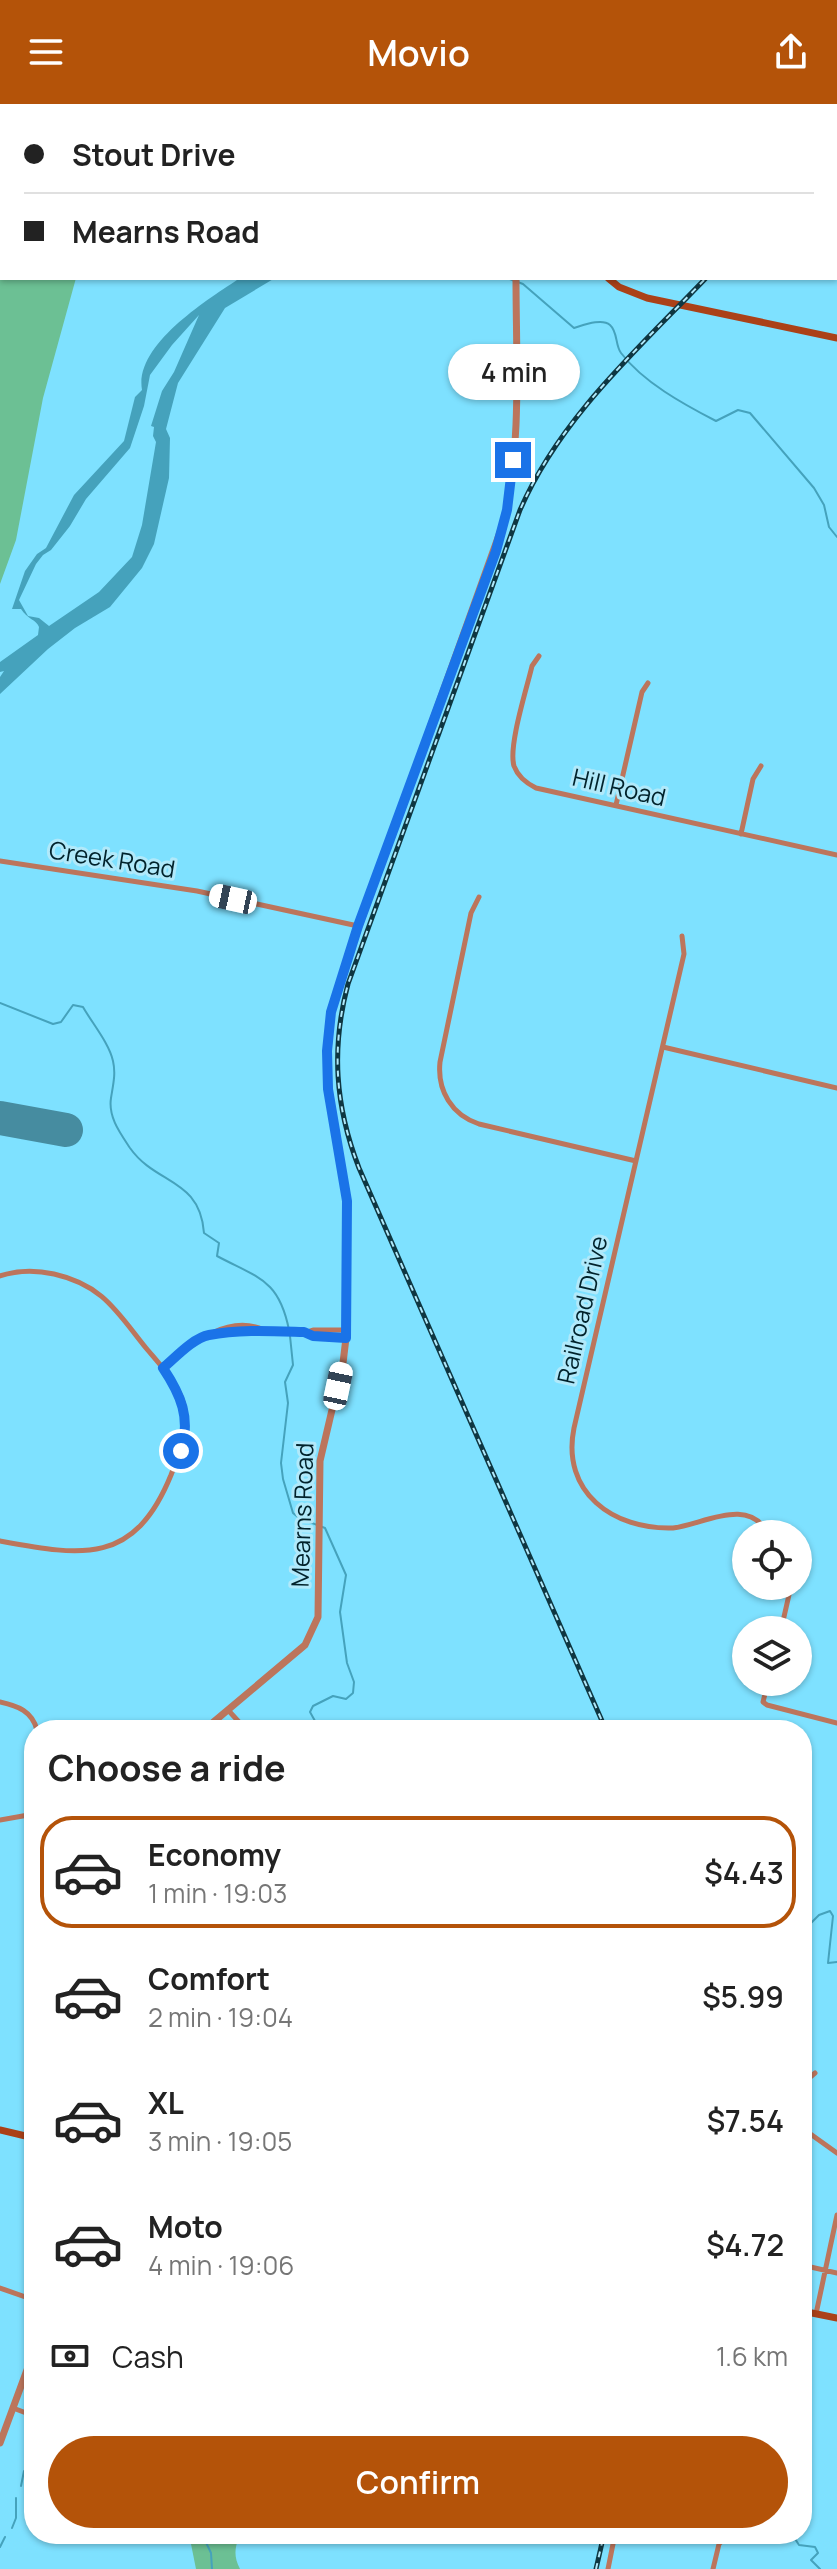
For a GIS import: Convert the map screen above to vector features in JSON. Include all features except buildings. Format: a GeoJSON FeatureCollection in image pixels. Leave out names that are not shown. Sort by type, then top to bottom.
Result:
{"type":"FeatureCollection","features":[{"type":"Feature","properties":{"kind":"main road"},"geometry":{"type":"LineString","coordinates":[[610,280],[619,287],[647,298],[837,338]]}},
{"type":"Feature","properties":{"kind":"main road"},"geometry":{"type":"LineString","coordinates":[[0,2130],[24,2136]]}},
{"type":"Feature","properties":{"kind":"main road"},"geometry":{"type":"LineString","coordinates":[[812,2313],[837,2318]]}},
{"type":"Feature","properties":{"kind":"street","name":"Mearns Road"},"geometry":{"type":"LineString","coordinates":[[215,1720],[293,1656],[311,1636],[319,1606],[320,1461],[343,1363],[346,1334],[347,1201],[328,1089],[327,1051],[333,1004],[358,926],[504,521],[511,487],[514,444],[516,281]]}},
{"type":"Feature","properties":{"kind":"street","name":"Hill Road"},"geometry":{"type":"LineString","coordinates":[[539,656],[532,666],[512,756],[515,769],[526,783],[536,788],[837,855]]}},
{"type":"Feature","properties":{"kind":"street"},"geometry":{"type":"LineString","coordinates":[[616,805],[642,692],[648,683]]}},
{"type":"Feature","properties":{"kind":"street"},"geometry":{"type":"LineString","coordinates":[[741,834],[753,779],[761,766]]}},
{"type":"Feature","properties":{"kind":"street","name":"Creek Road"},"geometry":{"type":"LineString","coordinates":[[0,861],[197,891],[358,926]]}},
{"type":"Feature","properties":{"kind":"street"},"geometry":{"type":"LineString","coordinates":[[479,897],[471,912],[441,1054],[440,1075],[448,1100],[462,1117],[479,1124],[636,1161]]}},
{"type":"Feature","properties":{"kind":"street","name":"Railroad Drive"},"geometry":{"type":"LineString","coordinates":[[682,936],[684,954],[571,1453],[581,1485],[595,1503],[621,1518],[663,1528],[739,1513],[758,1520]]}},
{"type":"Feature","properties":{"kind":"street"},"geometry":{"type":"LineString","coordinates":[[663,1047],[837,1088]]}},
{"type":"Feature","properties":{"kind":"street"},"geometry":{"type":"LineString","coordinates":[[0,1276],[35,1271],[69,1277],[88,1285],[108,1302],[163,1368],[185,1409],[185,1433],[162,1496],[146,1520],[121,1540],[81,1552],[61,1552],[0,1541]]}},
{"type":"Feature","properties":{"kind":"street"},"geometry":{"type":"LineString","coordinates":[[163,1368],[183,1351],[219,1329],[258,1327],[275,1331],[306,1333],[313,1330],[346,1334]]}},
{"type":"Feature","properties":{"kind":"street"},"geometry":{"type":"LineString","coordinates":[[764,1696],[763,1702],[767,1705],[837,1723]]}},
{"type":"Feature","properties":{"kind":"street"},"geometry":{"type":"LineString","coordinates":[[0,1702],[23,1709],[33,1720]]}},
{"type":"Feature","properties":{"kind":"street"},"geometry":{"type":"LineString","coordinates":[[227,1709],[237,1720]]}},
{"type":"Feature","properties":{"kind":"street"},"geometry":{"type":"LineString","coordinates":[[0,1820],[24,1816]]}},
{"type":"Feature","properties":{"kind":"street"},"geometry":{"type":"LineString","coordinates":[[812,2135],[837,2153]]}},
{"type":"Feature","properties":{"kind":"street"},"geometry":{"type":"LineString","coordinates":[[816,2314],[837,2215]]}},
{"type":"Feature","properties":{"kind":"street"},"geometry":{"type":"LineString","coordinates":[[812,2268],[837,2273]]}},
{"type":"Feature","properties":{"kind":"street"},"geometry":{"type":"LineString","coordinates":[[0,2288],[24,2296]]}},
{"type":"Feature","properties":{"kind":"street"},"geometry":{"type":"LineString","coordinates":[[0,2443],[24,2378]]}},
{"type":"Feature","properties":{"kind":"street"},"geometry":{"type":"LineString","coordinates":[[13,2408],[24,2412]]}},
{"type":"Feature","properties":{"kind":"street"},"geometry":{"type":"LineString","coordinates":[[608,2569],[613,2544]]}},
{"type":"Feature","properties":{"kind":"street"},"geometry":{"type":"LineString","coordinates":[[713,2569],[719,2544]]}},
{"type":"Feature","properties":{"kind":"green space"},"geometry":{"type":"Polygon","coordinates":[[[0,280],[75,280],[43,398],[16,540],[0,584],[0,280]]]}},
{"type":"Feature","properties":{"kind":"green space"},"geometry":{"type":"Polygon","coordinates":[[[191,2544],[237,2544],[236,2560],[240,2569],[196,2569],[191,2544]]]}},
{"type":"Feature","properties":{"kind":"water"},"geometry":{"type":"Polygon","coordinates":[[[237,280],[272,280],[225,308],[178,383],[166,429],[170,438],[169,478],[154,544],[142,568],[110,607],[48,649],[0,694],[0,677],[4,671],[0,672],[0,662],[38,635],[36,623],[26,615],[21,609],[12,609],[25,571],[37,554],[46,548],[74,495],[124,441],[135,397],[142,390],[143,373],[149,357],[192,311],[237,280]],[[199,315],[150,375],[144,406],[130,448],[86,499],[51,550],[36,564],[19,600],[28,616],[39,618],[49,626],[99,592],[132,557],[142,525],[156,442],[154,427],[151,426],[162,391],[174,372],[199,315]]]}},
{"type":"Feature","properties":{"kind":"waterway"},"geometry":{"type":"LineString","coordinates":[[512,280],[523,284],[574,328],[598,322],[610,325],[619,350],[630,364],[664,392],[690,407],[716,421],[738,410],[750,413],[814,488],[824,505],[829,527],[837,537]]}},
{"type":"Feature","properties":{"kind":"waterway"},"geometry":{"type":"LineString","coordinates":[[0,1003],[53,1024],[61,1022],[73,1005],[83,1007],[111,1054],[114,1070],[111,1112],[122,1137],[140,1160],[186,1192],[194,1202],[201,1215],[204,1233],[219,1243],[217,1256],[265,1282],[273,1290],[285,1313],[289,1330]]}},
{"type":"Feature","properties":{"kind":"waterway"},"geometry":{"type":"LineString","coordinates":[[290,1336],[293,1365],[285,1382],[288,1403],[281,1463],[283,1479],[293,1513],[325,1528],[346,1575],[340,1612],[347,1663],[354,1682],[353,1693],[346,1699],[333,1696],[313,1706],[310,1712],[314,1720]]}},
{"type":"Feature","properties":{"kind":"waterway"},"geometry":{"type":"LineString","coordinates":[[812,1922],[830,1911],[833,1916],[828,1963],[837,1962]]}},
{"type":"Feature","properties":{"kind":"waterway"},"geometry":{"type":"LineString","coordinates":[[21,2486],[24,2471]]}},
{"type":"Feature","properties":{"kind":"waterway"},"geometry":{"type":"LineString","coordinates":[[12,2528],[16,2518],[16,2498]]}},
{"type":"Feature","properties":{"kind":"waterway"},"geometry":{"type":"LineString","coordinates":[[0,2547],[5,2537]]}},
{"type":"Feature","properties":{"kind":"waterway"},"geometry":{"type":"LineString","coordinates":[[207,2544],[212,2569]]}},
{"type":"Feature","properties":{"kind":"waterway"},"geometry":{"type":"LineString","coordinates":[[798,2544],[815,2547],[818,2553],[811,2560],[820,2569]]}},
{"type":"Feature","properties":{"kind":"runway"},"geometry":{"type":"LineString","coordinates":[[0,1118],[66,1130]]}},
{"type":"Feature","properties":{"kind":"railway"},"geometry":{"type":"LineString","coordinates":[[602,1720],[359,1168],[340,1099],[339,1031],[348,984],[520,510],[556,445],[578,415],[627,359],[704,280]]}},
{"type":"Feature","properties":{"kind":"railway"},"geometry":{"type":"LineString","coordinates":[[596,2569],[602,2544]]}},
{"type":"Feature","properties":{"kind":"route"},"geometry":{"type":"LineString","coordinates":[[181,1451],[185,1409],[163,1368],[183,1351],[211,1334],[234,1332],[304,1332],[313,1336],[346,1338],[347,1201],[328,1089],[327,1051],[331,1012],[358,926],[496,551],[507,510],[513,460]]}}]}
